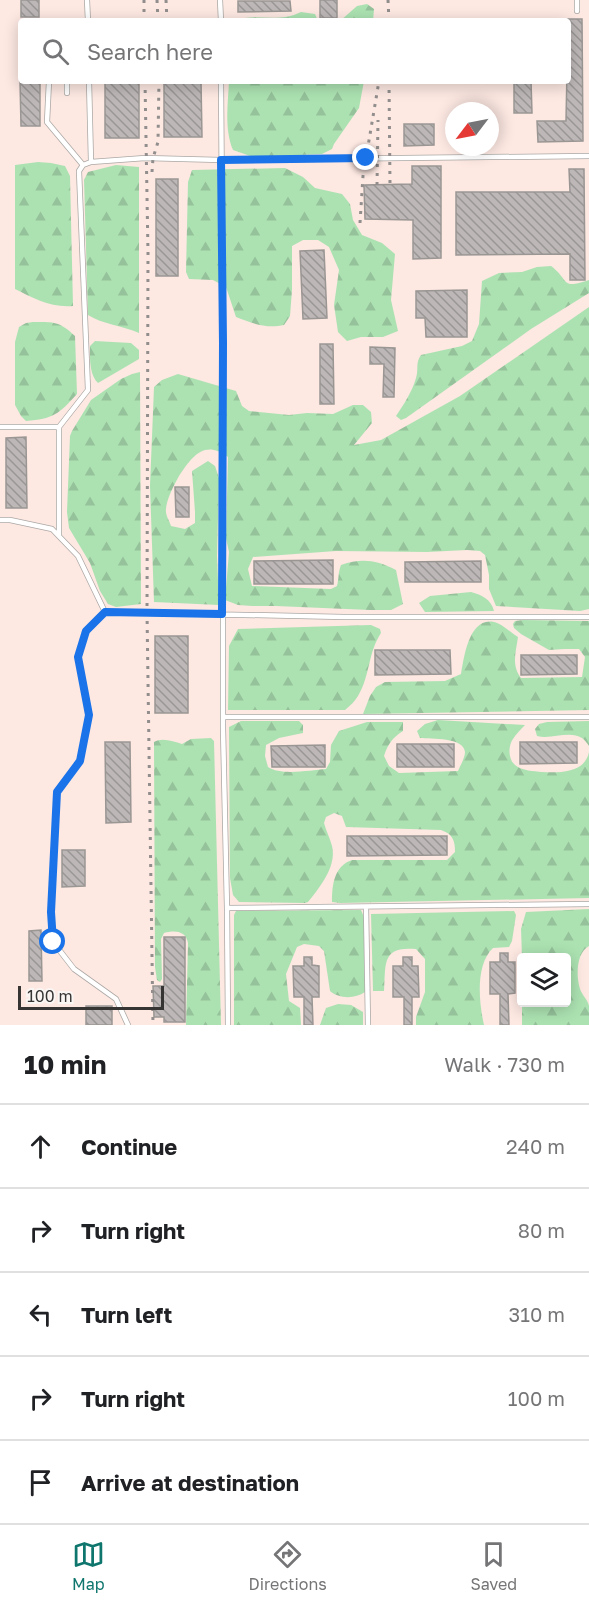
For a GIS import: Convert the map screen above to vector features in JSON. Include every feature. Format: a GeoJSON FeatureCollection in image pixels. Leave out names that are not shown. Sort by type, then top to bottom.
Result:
{"type":"FeatureCollection","features":[{"type":"Feature","properties":{"kind":"lane"},"geometry":{"type":"LineString","coordinates":[[87,0],[87,18]]}},
{"type":"Feature","properties":{"kind":"lane"},"geometry":{"type":"LineString","coordinates":[[220,0],[220,18]]}},
{"type":"Feature","properties":{"kind":"lane"},"geometry":{"type":"LineString","coordinates":[[577,0],[577,11]]}},
{"type":"Feature","properties":{"kind":"lane"},"geometry":{"type":"LineString","coordinates":[[49,84],[47,122],[83,165]]}},
{"type":"Feature","properties":{"kind":"lane"},"geometry":{"type":"LineString","coordinates":[[67,84],[67,93]]}},
{"type":"Feature","properties":{"kind":"lane"},"geometry":{"type":"LineString","coordinates":[[89,84],[91,162]]}},
{"type":"Feature","properties":{"kind":"lane"},"geometry":{"type":"LineString","coordinates":[[221,84],[222,614],[228,1025]]}},
{"type":"Feature","properties":{"kind":"lane"},"geometry":{"type":"LineString","coordinates":[[59,537],[59,427],[88,390],[79,171],[83,165],[91,162],[145,158],[221,160],[589,156]]}},
{"type":"Feature","properties":{"kind":"lane"},"geometry":{"type":"LineString","coordinates":[[0,427],[59,427]]}},
{"type":"Feature","properties":{"kind":"lane"},"geometry":{"type":"LineString","coordinates":[[0,520],[52,529],[78,556],[105,612]]}},
{"type":"Feature","properties":{"kind":"lane"},"geometry":{"type":"LineString","coordinates":[[128,1025],[117,999],[74,969],[53,942],[51,912],[57,792],[80,761],[89,715],[78,657],[86,631],[105,612],[344,617],[589,617]]}},
{"type":"Feature","properties":{"kind":"lane"},"geometry":{"type":"LineString","coordinates":[[223,717],[589,717]]}},
{"type":"Feature","properties":{"kind":"lane"},"geometry":{"type":"LineString","coordinates":[[226,908],[589,904]]}},
{"type":"Feature","properties":{"kind":"lane"},"geometry":{"type":"LineString","coordinates":[[366,907],[368,1025]]}},
{"type":"Feature","properties":{"kind":"shaded area"},"geometry":{"type":"Polygon","coordinates":[[[0,0],[589,0],[589,1025],[0,1025],[0,0]]]}},
{"type":"Feature","properties":{"kind":"green space"},"geometry":{"type":"Polygon","coordinates":[[[367,4],[374,9],[373,18],[343,18],[357,6],[367,4]]]}},
{"type":"Feature","properties":{"kind":"green space"},"geometry":{"type":"Polygon","coordinates":[[[301,12],[315,14],[317,18],[275,18],[301,12]]]}},
{"type":"Feature","properties":{"kind":"green space"},"geometry":{"type":"Polygon","coordinates":[[[229,84],[363,84],[359,108],[332,149],[322,154],[253,157],[233,150],[228,133],[229,84]]]}},
{"type":"Feature","properties":{"kind":"green space"},"geometry":{"type":"Polygon","coordinates":[[[38,162],[65,166],[70,176],[73,306],[50,304],[15,289],[15,165],[38,162]]]}},
{"type":"Feature","properties":{"kind":"green space"},"geometry":{"type":"Polygon","coordinates":[[[116,165],[139,167],[139,333],[88,315],[84,180],[88,172],[116,165]]]}},
{"type":"Feature","properties":{"kind":"green space"},"geometry":{"type":"Polygon","coordinates":[[[285,168],[303,177],[315,188],[342,194],[350,204],[353,220],[362,235],[382,243],[395,254],[391,300],[398,331],[383,337],[361,337],[347,341],[338,332],[334,305],[339,270],[329,247],[318,240],[303,240],[292,246],[290,316],[284,325],[265,326],[236,317],[226,287],[213,280],[189,279],[186,272],[188,182],[192,170],[285,168]]]}},
{"type":"Feature","properties":{"kind":"green space"},"geometry":{"type":"Polygon","coordinates":[[[551,266],[569,284],[589,280],[589,293],[531,329],[406,418],[401,420],[396,416],[412,388],[421,355],[462,346],[472,341],[479,324],[482,281],[499,273],[522,272],[537,267],[551,266]]]}},
{"type":"Feature","properties":{"kind":"green space"},"geometry":{"type":"Polygon","coordinates":[[[589,307],[589,609],[580,611],[496,606],[489,589],[485,555],[480,551],[467,550],[336,551],[253,557],[248,569],[252,586],[331,589],[337,586],[341,565],[356,561],[382,564],[396,570],[403,604],[391,610],[252,606],[238,605],[225,600],[229,552],[226,538],[228,457],[212,450],[199,453],[184,469],[170,494],[166,512],[171,526],[185,529],[195,523],[192,471],[208,461],[215,466],[219,478],[217,556],[219,605],[154,602],[150,486],[154,387],[162,380],[178,374],[236,391],[242,406],[249,411],[289,415],[333,414],[353,405],[363,405],[371,412],[372,423],[354,445],[381,440],[460,396],[589,307]]]}},
{"type":"Feature","properties":{"kind":"green space"},"geometry":{"type":"Polygon","coordinates":[[[33,322],[56,323],[75,336],[77,394],[55,414],[43,419],[26,421],[15,405],[15,342],[19,327],[33,322]]]}},
{"type":"Feature","properties":{"kind":"green space"},"geometry":{"type":"Polygon","coordinates":[[[95,341],[131,343],[139,350],[139,359],[98,383],[93,375],[90,361],[90,346],[95,341]]]}},
{"type":"Feature","properties":{"kind":"green space"},"geometry":{"type":"Polygon","coordinates":[[[140,372],[141,604],[116,607],[108,604],[100,591],[90,563],[69,528],[67,512],[70,436],[91,400],[121,379],[140,372]]]}},
{"type":"Feature","properties":{"kind":"green space"},"geometry":{"type":"Polygon","coordinates":[[[471,592],[486,598],[494,611],[425,612],[419,603],[430,596],[471,592]]]}},
{"type":"Feature","properties":{"kind":"green space"},"geometry":{"type":"Polygon","coordinates":[[[515,621],[589,621],[589,710],[363,714],[376,687],[385,682],[445,681],[461,674],[469,640],[473,632],[486,622],[497,623],[518,637],[515,663],[521,678],[582,677],[585,657],[579,649],[549,650],[514,628],[515,621]]]}},
{"type":"Feature","properties":{"kind":"green space"},"geometry":{"type":"Polygon","coordinates":[[[371,625],[380,629],[381,633],[374,648],[362,689],[345,710],[228,710],[229,646],[238,629],[371,625]]]}},
{"type":"Feature","properties":{"kind":"green space"},"geometry":{"type":"Polygon","coordinates":[[[438,720],[525,725],[511,742],[510,752],[515,765],[528,770],[564,772],[571,770],[587,759],[589,752],[589,898],[332,902],[335,877],[341,867],[352,860],[447,860],[455,852],[452,838],[441,830],[346,827],[342,816],[334,813],[326,817],[324,823],[332,846],[330,869],[308,902],[239,902],[233,895],[230,878],[229,727],[241,721],[299,721],[303,725],[303,733],[279,738],[266,745],[265,756],[268,767],[274,770],[296,772],[326,769],[330,762],[331,745],[339,731],[367,722],[403,722],[403,731],[391,742],[384,756],[389,766],[399,773],[458,771],[465,754],[463,747],[453,741],[420,738],[417,731],[425,724],[438,720]]]}},
{"type":"Feature","properties":{"kind":"green space"},"geometry":{"type":"Polygon","coordinates":[[[589,721],[589,746],[577,736],[537,736],[535,729],[539,724],[547,722],[589,721]]]}},
{"type":"Feature","properties":{"kind":"green space"},"geometry":{"type":"Polygon","coordinates":[[[211,738],[214,741],[221,1025],[186,1025],[188,943],[185,936],[176,932],[164,933],[161,939],[162,979],[160,982],[157,980],[155,967],[154,742],[164,740],[182,744],[191,739],[211,738]]]}},
{"type":"Feature","properties":{"kind":"green space"},"geometry":{"type":"Polygon","coordinates":[[[589,909],[589,946],[579,959],[578,978],[580,989],[589,1006],[589,1025],[522,1025],[522,1007],[571,1007],[571,953],[522,953],[521,929],[526,912],[589,909]]]}},
{"type":"Feature","properties":{"kind":"green space"},"geometry":{"type":"Polygon","coordinates":[[[361,910],[364,917],[365,992],[347,997],[338,996],[330,991],[324,951],[319,946],[304,944],[297,947],[286,974],[289,1001],[300,1008],[301,1025],[234,1025],[234,915],[236,911],[361,910]]]}},
{"type":"Feature","properties":{"kind":"green space"},"geometry":{"type":"Polygon","coordinates":[[[514,911],[516,915],[509,947],[493,948],[483,964],[480,995],[484,1025],[416,1025],[416,1017],[425,992],[425,959],[416,949],[397,950],[391,954],[386,965],[384,991],[373,991],[371,914],[514,911]]]}},
{"type":"Feature","properties":{"kind":"green space"},"geometry":{"type":"Polygon","coordinates":[[[338,1004],[351,1005],[363,1012],[363,1025],[320,1025],[326,1008],[338,1004]]]}},
{"type":"Feature","properties":{"kind":"building"},"geometry":{"type":"Polygon","coordinates":[[[21,0],[39,0],[39,17],[21,17],[21,0]]]}},
{"type":"Feature","properties":{"kind":"building"},"geometry":{"type":"Polygon","coordinates":[[[320,0],[337,0],[337,18],[320,18],[320,0]]]}},
{"type":"Feature","properties":{"kind":"building"},"geometry":{"type":"Polygon","coordinates":[[[238,1],[290,1],[291,11],[238,12],[238,1]]]}},
{"type":"Feature","properties":{"kind":"building"},"geometry":{"type":"Polygon","coordinates":[[[571,19],[582,19],[583,141],[538,142],[537,121],[566,121],[567,84],[571,84],[571,19]]]}},
{"type":"Feature","properties":{"kind":"building"},"geometry":{"type":"Polygon","coordinates":[[[20,84],[40,84],[40,126],[21,126],[20,84]]]}},
{"type":"Feature","properties":{"kind":"building"},"geometry":{"type":"Polygon","coordinates":[[[105,84],[139,84],[139,138],[105,138],[105,84]]]}},
{"type":"Feature","properties":{"kind":"building"},"geometry":{"type":"Polygon","coordinates":[[[164,84],[201,84],[202,137],[164,137],[164,84]]]}},
{"type":"Feature","properties":{"kind":"building"},"geometry":{"type":"Polygon","coordinates":[[[514,84],[531,84],[532,113],[514,113],[514,84]]]}},
{"type":"Feature","properties":{"kind":"building"},"geometry":{"type":"Polygon","coordinates":[[[404,124],[434,124],[434,145],[404,146],[404,124]]]}},
{"type":"Feature","properties":{"kind":"building"},"geometry":{"type":"Polygon","coordinates":[[[412,166],[441,166],[441,258],[413,259],[413,220],[365,219],[364,185],[412,184],[412,166]]]}},
{"type":"Feature","properties":{"kind":"building"},"geometry":{"type":"Polygon","coordinates":[[[569,169],[584,169],[585,280],[570,280],[570,254],[456,255],[456,192],[570,192],[569,169]]]}},
{"type":"Feature","properties":{"kind":"building"},"geometry":{"type":"Polygon","coordinates":[[[156,179],[178,179],[178,276],[156,276],[156,179]]]}},
{"type":"Feature","properties":{"kind":"building"},"geometry":{"type":"Polygon","coordinates":[[[324,250],[327,318],[303,319],[300,251],[324,250]]]}},
{"type":"Feature","properties":{"kind":"building"},"geometry":{"type":"Polygon","coordinates":[[[467,290],[467,337],[426,337],[425,318],[416,318],[416,291],[467,290]]]}},
{"type":"Feature","properties":{"kind":"building"},"geometry":{"type":"Polygon","coordinates":[[[320,344],[333,344],[334,404],[320,404],[320,344]]]}},
{"type":"Feature","properties":{"kind":"building"},"geometry":{"type":"Polygon","coordinates":[[[370,347],[395,348],[394,397],[383,397],[384,364],[370,364],[370,347]]]}},
{"type":"Feature","properties":{"kind":"building"},"geometry":{"type":"Polygon","coordinates":[[[26,437],[27,508],[6,508],[6,438],[26,437]]]}},
{"type":"Feature","properties":{"kind":"building"},"geometry":{"type":"Polygon","coordinates":[[[175,487],[189,487],[189,517],[176,517],[175,487]]]}},
{"type":"Feature","properties":{"kind":"building"},"geometry":{"type":"Polygon","coordinates":[[[333,560],[333,584],[254,584],[254,561],[333,560]]]}},
{"type":"Feature","properties":{"kind":"building"},"geometry":{"type":"Polygon","coordinates":[[[481,561],[481,582],[405,582],[405,562],[481,561]]]}},
{"type":"Feature","properties":{"kind":"building"},"geometry":{"type":"Polygon","coordinates":[[[155,636],[188,636],[188,713],[155,713],[155,636]]]}},
{"type":"Feature","properties":{"kind":"building"},"geometry":{"type":"Polygon","coordinates":[[[375,650],[450,650],[451,674],[375,675],[375,650]]]}},
{"type":"Feature","properties":{"kind":"building"},"geometry":{"type":"Polygon","coordinates":[[[521,655],[577,655],[577,674],[521,675],[521,655]]]}},
{"type":"Feature","properties":{"kind":"building"},"geometry":{"type":"Polygon","coordinates":[[[105,742],[130,742],[131,822],[106,823],[105,742]]]}},
{"type":"Feature","properties":{"kind":"building"},"geometry":{"type":"Polygon","coordinates":[[[520,742],[577,742],[577,763],[520,764],[520,742]]]}},
{"type":"Feature","properties":{"kind":"building"},"geometry":{"type":"Polygon","coordinates":[[[397,744],[454,744],[454,767],[397,767],[397,744]]]}},
{"type":"Feature","properties":{"kind":"building"},"geometry":{"type":"Polygon","coordinates":[[[325,745],[325,767],[272,767],[271,746],[325,745]]]}},
{"type":"Feature","properties":{"kind":"building"},"geometry":{"type":"Polygon","coordinates":[[[347,836],[447,836],[447,855],[347,856],[347,836]]]}},
{"type":"Feature","properties":{"kind":"building"},"geometry":{"type":"Polygon","coordinates":[[[62,850],[85,850],[85,886],[62,887],[62,850]]]}},
{"type":"Feature","properties":{"kind":"building"},"geometry":{"type":"Polygon","coordinates":[[[41,930],[42,981],[29,981],[29,931],[41,930]]]}},
{"type":"Feature","properties":{"kind":"building"},"geometry":{"type":"Polygon","coordinates":[[[164,937],[185,937],[185,1022],[164,1022],[164,1017],[154,1017],[153,986],[164,986],[164,937]]]}},
{"type":"Feature","properties":{"kind":"building"},"geometry":{"type":"Polygon","coordinates":[[[500,953],[508,953],[508,962],[515,962],[515,993],[508,994],[509,1025],[500,1025],[500,994],[490,994],[490,962],[500,962],[500,953]]]}},
{"type":"Feature","properties":{"kind":"building"},"geometry":{"type":"Polygon","coordinates":[[[304,957],[312,957],[312,965],[319,966],[319,997],[312,997],[313,1025],[304,1025],[304,997],[294,997],[293,966],[304,966],[304,957]]]}},
{"type":"Feature","properties":{"kind":"building"},"geometry":{"type":"Polygon","coordinates":[[[403,957],[412,957],[412,966],[418,966],[419,997],[412,997],[412,1025],[404,1025],[404,997],[393,997],[393,966],[403,966],[403,957]]]}},
{"type":"Feature","properties":{"kind":"building"},"geometry":{"type":"Polygon","coordinates":[[[86,1006],[112,1006],[112,1025],[86,1025],[86,1006]]]}},
{"type":"Feature","properties":{"kind":"railway"},"geometry":{"type":"LineString","coordinates":[[144,0],[144,18]]}},
{"type":"Feature","properties":{"kind":"railway"},"geometry":{"type":"LineString","coordinates":[[157,0],[158,18]]}},
{"type":"Feature","properties":{"kind":"railway"},"geometry":{"type":"LineString","coordinates":[[166,0],[167,18]]}},
{"type":"Feature","properties":{"kind":"railway"},"geometry":{"type":"LineString","coordinates":[[388,0],[389,18]]}},
{"type":"Feature","properties":{"kind":"railway"},"geometry":{"type":"LineString","coordinates":[[145,84],[148,253],[147,612],[153,1025]]}},
{"type":"Feature","properties":{"kind":"railway"},"geometry":{"type":"LineString","coordinates":[[152,172],[158,142],[159,84]]}},
{"type":"Feature","properties":{"kind":"railway"},"geometry":{"type":"LineString","coordinates":[[360,223],[363,176],[378,84]]}},
{"type":"Feature","properties":{"kind":"railway"},"geometry":{"type":"LineString","coordinates":[[389,84],[390,185]]}},
{"type":"Feature","properties":{"kind":"railway"},"geometry":{"type":"LineString","coordinates":[[377,185],[378,120]]}},
{"type":"Feature","properties":{"kind":"route"},"geometry":{"type":"LineString","coordinates":[[53,942],[51,912],[57,792],[80,761],[89,715],[78,657],[86,631],[105,612],[222,614],[221,160],[366,158]]}}]}
